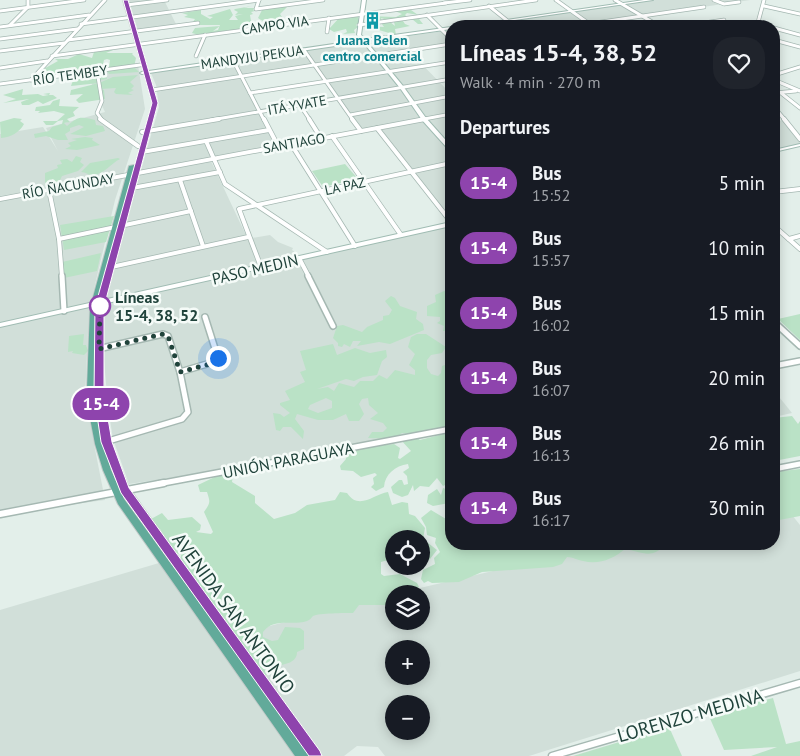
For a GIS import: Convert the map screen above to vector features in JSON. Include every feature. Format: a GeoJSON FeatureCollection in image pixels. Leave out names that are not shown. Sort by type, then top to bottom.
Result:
{"type":"FeatureCollection","features":[{"type":"Feature","properties":{"kind":"main road"},"geometry":{"type":"LineString","coordinates":[[97,304],[111,267],[130,176],[155,103],[124,2]]}},
{"type":"Feature","properties":{"kind":"main road"},"geometry":{"type":"LineString","coordinates":[[136,45],[140,65],[145,73],[150,104],[145,132]]}},
{"type":"Feature","properties":{"kind":"main road"},"geometry":{"type":"LineString","coordinates":[[121,491],[102,443],[92,397],[95,377],[97,304],[104,268],[132,188],[140,149]]}},
{"type":"Feature","properties":{"kind":"main road","name":"AVENIDA SAN ANTONIO"},"geometry":{"type":"LineString","coordinates":[[121,491],[302,756]]}},
{"type":"Feature","properties":{"kind":"main road","name":"AVENIDA SAN ANTONIO"},"geometry":{"type":"LineString","coordinates":[[121,491],[314,756]]}},
{"type":"Feature","properties":{"kind":"street"},"geometry":{"type":"LineString","coordinates":[[9,25],[28,7],[28,0]]}},
{"type":"Feature","properties":{"kind":"street"},"geometry":{"type":"LineString","coordinates":[[0,11],[84,0]]}},
{"type":"Feature","properties":{"kind":"street"},"geometry":{"type":"LineString","coordinates":[[31,80],[89,15],[105,0]]}},
{"type":"Feature","properties":{"kind":"street"},"geometry":{"type":"LineString","coordinates":[[124,2],[167,0]]}},
{"type":"Feature","properties":{"kind":"street"},"geometry":{"type":"LineString","coordinates":[[198,0],[201,8]]}},
{"type":"Feature","properties":{"kind":"street"},"geometry":{"type":"LineString","coordinates":[[81,24],[259,0],[256,9],[323,0]]}},
{"type":"Feature","properties":{"kind":"street"},"geometry":{"type":"LineString","coordinates":[[364,0],[359,25],[359,36],[402,87],[424,119],[445,142]]}},
{"type":"Feature","properties":{"kind":"street","name":"CAMPO VIA"},"geometry":{"type":"LineString","coordinates":[[52,56],[470,0]]}},
{"type":"Feature","properties":{"kind":"street"},"geometry":{"type":"LineString","coordinates":[[498,0],[504,4]]}},
{"type":"Feature","properties":{"kind":"street"},"geometry":{"type":"LineString","coordinates":[[359,25],[536,0]]}},
{"type":"Feature","properties":{"kind":"street"},"geometry":{"type":"LineString","coordinates":[[556,0],[584,20]]}},
{"type":"Feature","properties":{"kind":"street"},"geometry":{"type":"LineString","coordinates":[[615,0],[649,20]]}},
{"type":"Feature","properties":{"kind":"street"},"geometry":{"type":"LineString","coordinates":[[489,6],[507,20],[650,0]]}},
{"type":"Feature","properties":{"kind":"street"},"geometry":{"type":"LineString","coordinates":[[714,0],[724,4],[739,2]]}},
{"type":"Feature","properties":{"kind":"street"},"geometry":{"type":"LineString","coordinates":[[760,20],[764,0]]}},
{"type":"Feature","properties":{"kind":"street"},"geometry":{"type":"LineString","coordinates":[[446,2],[456,11]]}},
{"type":"Feature","properties":{"kind":"street"},"geometry":{"type":"LineString","coordinates":[[764,6],[800,14]]}},
{"type":"Feature","properties":{"kind":"street"},"geometry":{"type":"LineString","coordinates":[[616,20],[704,7]]}},
{"type":"Feature","properties":{"kind":"street"},"geometry":{"type":"LineString","coordinates":[[412,8],[421,16]]}},
{"type":"Feature","properties":{"kind":"street"},"geometry":{"type":"LineString","coordinates":[[0,26],[89,15]]}},
{"type":"Feature","properties":{"kind":"street"},"geometry":{"type":"LineString","coordinates":[[427,15],[445,33]]}},
{"type":"Feature","properties":{"kind":"street"},"geometry":{"type":"LineString","coordinates":[[327,32],[329,18]]}},
{"type":"Feature","properties":{"kind":"street"},"geometry":{"type":"LineString","coordinates":[[0,52],[198,23]]}},
{"type":"Feature","properties":{"kind":"street"},"geometry":{"type":"LineString","coordinates":[[0,39],[77,28]]}},
{"type":"Feature","properties":{"kind":"street","name":"MANDYJU PEKUA"},"geometry":{"type":"LineString","coordinates":[[145,73],[445,29]]}},
{"type":"Feature","properties":{"kind":"street"},"geometry":{"type":"LineString","coordinates":[[780,30],[800,35]]}},
{"type":"Feature","properties":{"kind":"street"},"geometry":{"type":"LineString","coordinates":[[196,56],[204,35]]}},
{"type":"Feature","properties":{"kind":"street"},"geometry":{"type":"LineString","coordinates":[[780,42],[800,47]]}},
{"type":"Feature","properties":{"kind":"street"},"geometry":{"type":"LineString","coordinates":[[152,90],[445,45]]}},
{"type":"Feature","properties":{"kind":"street"},"geometry":{"type":"LineString","coordinates":[[304,50],[361,131]]}},
{"type":"Feature","properties":{"kind":"street"},"geometry":{"type":"LineString","coordinates":[[233,60],[278,146]]}},
{"type":"Feature","properties":{"kind":"street"},"geometry":{"type":"LineString","coordinates":[[0,68],[47,61]]}},
{"type":"Feature","properties":{"kind":"street"},"geometry":{"type":"LineString","coordinates":[[250,93],[445,63]]}},
{"type":"Feature","properties":{"kind":"street","name":"RÍO TEMBEY"},"geometry":{"type":"LineString","coordinates":[[0,84],[140,65]]}},
{"type":"Feature","properties":{"kind":"street"},"geometry":{"type":"LineString","coordinates":[[780,73],[800,67]]}},
{"type":"Feature","properties":{"kind":"street"},"geometry":{"type":"LineString","coordinates":[[98,71],[102,100],[97,113],[100,120],[140,149],[206,141],[269,130]]}},
{"type":"Feature","properties":{"kind":"street","name":"ITÁ YVATE"},"geometry":{"type":"LineString","coordinates":[[145,132],[445,80]]}},
{"type":"Feature","properties":{"kind":"street"},"geometry":{"type":"LineString","coordinates":[[780,83],[799,91]]}},
{"type":"Feature","properties":{"kind":"street"},"geometry":{"type":"LineString","coordinates":[[780,93],[799,91]]}},
{"type":"Feature","properties":{"kind":"street"},"geometry":{"type":"LineString","coordinates":[[780,95],[800,108]]}},
{"type":"Feature","properties":{"kind":"street"},"geometry":{"type":"LineString","coordinates":[[350,115],[445,97]]}},
{"type":"Feature","properties":{"kind":"street"},"geometry":{"type":"LineString","coordinates":[[300,105],[321,138]]}},
{"type":"Feature","properties":{"kind":"street"},"geometry":{"type":"LineString","coordinates":[[780,114],[800,139]]}},
{"type":"Feature","properties":{"kind":"street","name":"SANTIAGO"},"geometry":{"type":"LineString","coordinates":[[136,172],[445,115]]}},
{"type":"Feature","properties":{"kind":"street"},"geometry":{"type":"LineString","coordinates":[[377,128],[445,216]]}},
{"type":"Feature","properties":{"kind":"street"},"geometry":{"type":"LineString","coordinates":[[332,136],[401,235]]}},
{"type":"Feature","properties":{"kind":"street"},"geometry":{"type":"LineString","coordinates":[[206,141],[225,184],[327,252]]}},
{"type":"Feature","properties":{"kind":"street"},"geometry":{"type":"LineString","coordinates":[[291,144],[355,246]]}},
{"type":"Feature","properties":{"kind":"street"},"geometry":{"type":"LineString","coordinates":[[780,150],[800,145]]}},
{"type":"Feature","properties":{"kind":"street","name":"LA PAZ"},"geometry":{"type":"LineString","coordinates":[[248,237],[239,209],[445,165]]}},
{"type":"Feature","properties":{"kind":"street","name":"RÍO ÑACUNDAY"},"geometry":{"type":"LineString","coordinates":[[0,199],[130,176],[136,172]]}},
{"type":"Feature","properties":{"kind":"street"},"geometry":{"type":"LineString","coordinates":[[132,188],[220,172]]}},
{"type":"Feature","properties":{"kind":"street"},"geometry":{"type":"LineString","coordinates":[[180,180],[203,246]]}},
{"type":"Feature","properties":{"kind":"street"},"geometry":{"type":"LineString","coordinates":[[780,191],[800,189]]}},
{"type":"Feature","properties":{"kind":"street"},"geometry":{"type":"LineString","coordinates":[[49,190],[59,239],[64,311]]}},
{"type":"Feature","properties":{"kind":"street"},"geometry":{"type":"LineString","coordinates":[[59,239],[191,211]]}},
{"type":"Feature","properties":{"kind":"street","name":"PASO MEDIN"},"geometry":{"type":"LineString","coordinates":[[0,326],[445,224]]}},
{"type":"Feature","properties":{"kind":"street"},"geometry":{"type":"LineString","coordinates":[[780,232],[800,249]]}},
{"type":"Feature","properties":{"kind":"street"},"geometry":{"type":"LineString","coordinates":[[789,240],[800,236]]}},
{"type":"Feature","properties":{"kind":"street"},"geometry":{"type":"LineString","coordinates":[[104,268],[248,237],[261,267]]}},
{"type":"Feature","properties":{"kind":"street"},"geometry":{"type":"LineString","coordinates":[[299,258],[333,326]]}},
{"type":"Feature","properties":{"kind":"street"},"geometry":{"type":"LineString","coordinates":[[180,372],[217,361],[218,358],[206,317]]}},
{"type":"Feature","properties":{"kind":"street"},"geometry":{"type":"LineString","coordinates":[[780,328],[800,346]]}},
{"type":"Feature","properties":{"kind":"street"},"geometry":{"type":"LineString","coordinates":[[96,350],[163,334],[168,336],[180,372],[188,412],[186,415],[102,443]]}},
{"type":"Feature","properties":{"kind":"street"},"geometry":{"type":"LineString","coordinates":[[780,365],[800,361]]}},
{"type":"Feature","properties":{"kind":"street","name":"UNIÓN PARAGUAYA"},"geometry":{"type":"LineString","coordinates":[[0,514],[445,429]]}},
{"type":"Feature","properties":{"kind":"street"},"geometry":{"type":"LineString","coordinates":[[780,468],[800,464]]}},
{"type":"Feature","properties":{"kind":"street","name":"LORENZO MEDINA"},"geometry":{"type":"LineString","coordinates":[[552,756],[800,683]]}},
{"type":"Feature","properties":{"kind":"shaded area"},"geometry":{"type":"Polygon","coordinates":[[[129,0],[164,0],[177,26],[138,31],[129,0]]]}},
{"type":"Feature","properties":{"kind":"shaded area"},"geometry":{"type":"Polygon","coordinates":[[[655,0],[750,0],[615,20],[516,20],[655,0]]]}},
{"type":"Feature","properties":{"kind":"shaded area"},"geometry":{"type":"Polygon","coordinates":[[[445,31],[445,46],[409,51],[445,88],[445,215],[375,130],[362,132],[312,65],[240,76],[278,147],[210,159],[261,267],[445,225],[445,430],[270,463],[129,484],[113,439],[108,407],[103,348],[103,304],[159,107],[156,85],[151,73],[445,31]]]}},
{"type":"Feature","properties":{"kind":"shaded area"},"geometry":{"type":"Polygon","coordinates":[[[138,65],[145,109],[115,200],[89,310],[85,398],[105,500],[0,514],[0,197],[76,183],[0,196],[0,134],[43,127],[58,151],[46,128],[105,112],[86,72],[138,65]]]}},
{"type":"Feature","properties":{"kind":"shaded area"},"geometry":{"type":"Polygon","coordinates":[[[784,120],[800,142],[800,145],[780,150],[780,121],[784,120]]]}},
{"type":"Feature","properties":{"kind":"shaded area"},"geometry":{"type":"Polygon","coordinates":[[[270,235],[278,242],[293,248],[292,250],[301,257],[262,264],[252,238],[270,235]]]}},
{"type":"Feature","properties":{"kind":"shaded area"},"geometry":{"type":"Polygon","coordinates":[[[780,398],[784,403],[792,413],[780,416],[780,398]]]}},
{"type":"Feature","properties":{"kind":"shaded area"},"geometry":{"type":"Polygon","coordinates":[[[784,505],[800,525],[800,671],[529,756],[385,756],[378,747],[357,746],[344,756],[316,756],[234,635],[385,596],[385,630],[430,630],[430,586],[583,550],[780,550],[780,506],[784,505]]]}},
{"type":"Feature","properties":{"kind":"shaded area"},"geometry":{"type":"Polygon","coordinates":[[[159,563],[296,756],[0,756],[0,610],[159,563]]]}},
{"type":"Feature","properties":{"kind":"green space"},"geometry":{"type":"Polygon","coordinates":[[[252,6],[244,8],[254,8],[253,10],[255,11],[251,12],[253,14],[250,15],[251,21],[245,28],[199,35],[192,33],[195,28],[219,26],[213,31],[218,30],[220,25],[196,25],[193,22],[195,19],[184,17],[188,15],[182,13],[201,10],[201,14],[210,19],[213,17],[207,16],[230,9],[233,15],[229,20],[238,20],[235,16],[243,14],[235,15],[238,12],[235,9],[252,6]]]}},
{"type":"Feature","properties":{"kind":"green space"},"geometry":{"type":"Polygon","coordinates":[[[287,7],[280,14],[282,17],[267,21],[258,18],[262,10],[287,7]]]}},
{"type":"Feature","properties":{"kind":"green space"},"geometry":{"type":"Polygon","coordinates":[[[411,10],[418,15],[407,13],[405,15],[407,17],[425,17],[419,19],[423,24],[418,24],[412,19],[403,21],[410,26],[395,29],[396,35],[365,26],[384,27],[381,23],[390,22],[395,26],[394,22],[381,18],[382,21],[366,16],[396,17],[402,14],[395,11],[411,10]]]}},
{"type":"Feature","properties":{"kind":"green space"},"geometry":{"type":"Polygon","coordinates":[[[358,16],[358,23],[356,25],[358,27],[354,30],[355,33],[343,34],[347,32],[346,29],[334,32],[329,29],[339,18],[358,16]]]}},
{"type":"Feature","properties":{"kind":"green space"},"geometry":{"type":"Polygon","coordinates":[[[113,50],[106,53],[133,53],[136,58],[134,67],[139,72],[109,74],[107,71],[115,68],[109,67],[110,60],[107,59],[104,60],[102,69],[89,71],[95,67],[86,66],[78,69],[84,71],[49,76],[47,73],[40,75],[38,72],[58,61],[55,59],[68,59],[79,54],[92,58],[94,52],[113,50]]]}},
{"type":"Feature","properties":{"kind":"green space"},"geometry":{"type":"Polygon","coordinates":[[[105,72],[107,79],[100,80],[99,83],[71,86],[74,77],[84,73],[105,72]]]}},
{"type":"Feature","properties":{"kind":"green space"},"geometry":{"type":"Polygon","coordinates":[[[138,75],[130,82],[134,86],[131,89],[134,90],[128,93],[133,95],[116,94],[114,92],[116,88],[100,89],[104,90],[105,99],[79,103],[76,100],[83,94],[70,95],[71,90],[99,83],[113,77],[138,75]]]}},
{"type":"Feature","properties":{"kind":"green space"},"geometry":{"type":"Polygon","coordinates":[[[23,89],[22,95],[53,95],[57,98],[43,104],[38,101],[29,105],[22,105],[21,102],[29,99],[3,103],[16,99],[3,95],[23,89]]]}},
{"type":"Feature","properties":{"kind":"green space"},"geometry":{"type":"Polygon","coordinates":[[[60,99],[59,106],[79,107],[73,112],[75,116],[67,119],[70,122],[64,123],[67,126],[76,119],[85,118],[95,120],[96,125],[103,126],[105,131],[86,136],[70,134],[84,127],[79,125],[70,128],[70,131],[65,134],[68,140],[58,140],[46,136],[35,138],[34,134],[49,131],[52,127],[62,124],[63,120],[53,125],[46,125],[43,121],[57,121],[65,114],[54,111],[38,113],[40,111],[35,111],[36,107],[50,105],[53,101],[60,99]]]}},
{"type":"Feature","properties":{"kind":"green space"},"geometry":{"type":"Polygon","coordinates":[[[14,118],[22,119],[20,121],[24,124],[14,134],[1,138],[0,122],[14,118]]]}},
{"type":"Feature","properties":{"kind":"green space"},"geometry":{"type":"Polygon","coordinates":[[[93,138],[92,140],[100,145],[77,150],[65,149],[71,146],[68,143],[77,140],[71,139],[93,138]]]}},
{"type":"Feature","properties":{"kind":"green space"},"geometry":{"type":"Polygon","coordinates":[[[76,156],[82,158],[80,162],[84,165],[78,171],[62,176],[57,186],[45,185],[45,173],[58,168],[57,165],[62,164],[60,160],[67,159],[72,162],[76,156]]]}},
{"type":"Feature","properties":{"kind":"green space"},"geometry":{"type":"Polygon","coordinates":[[[120,159],[95,175],[81,172],[90,163],[120,159]]]}},
{"type":"Feature","properties":{"kind":"green space"},"geometry":{"type":"Polygon","coordinates":[[[345,164],[358,179],[323,187],[312,171],[345,164]]]}},
{"type":"Feature","properties":{"kind":"green space"},"geometry":{"type":"Polygon","coordinates":[[[114,216],[106,242],[64,250],[60,225],[114,216]]]}},
{"type":"Feature","properties":{"kind":"green space"},"geometry":{"type":"Polygon","coordinates":[[[101,253],[97,271],[64,278],[62,262],[101,253]]]}},
{"type":"Feature","properties":{"kind":"green space"},"geometry":{"type":"Polygon","coordinates":[[[445,291],[445,331],[443,331],[444,326],[437,323],[440,321],[440,317],[427,316],[427,306],[436,302],[435,295],[445,291]]]}},
{"type":"Feature","properties":{"kind":"green space"},"geometry":{"type":"Polygon","coordinates":[[[391,296],[395,298],[400,306],[417,312],[416,319],[423,324],[424,330],[390,344],[379,342],[357,346],[361,341],[353,341],[350,347],[344,344],[342,347],[338,346],[338,343],[333,338],[337,326],[343,325],[362,332],[367,327],[383,320],[383,316],[389,315],[392,310],[385,301],[391,296]]]}},
{"type":"Feature","properties":{"kind":"green space"},"geometry":{"type":"Polygon","coordinates":[[[800,314],[800,340],[780,321],[780,319],[800,314]]]}},
{"type":"Feature","properties":{"kind":"green space"},"geometry":{"type":"Polygon","coordinates":[[[84,334],[83,345],[86,345],[88,351],[84,355],[72,353],[73,351],[68,352],[69,336],[84,334]]]}},
{"type":"Feature","properties":{"kind":"green space"},"geometry":{"type":"Polygon","coordinates":[[[417,334],[426,334],[445,346],[442,353],[431,355],[427,360],[427,368],[431,374],[438,376],[441,373],[442,366],[445,365],[445,431],[417,438],[420,440],[445,434],[445,485],[443,486],[437,478],[429,487],[420,486],[414,491],[413,485],[408,495],[402,497],[393,493],[391,487],[399,480],[402,480],[404,485],[408,484],[407,476],[403,472],[409,468],[408,464],[392,471],[386,478],[384,487],[376,491],[371,487],[374,484],[373,478],[377,475],[375,473],[361,477],[353,471],[341,470],[340,466],[346,459],[345,454],[351,449],[394,444],[400,448],[398,458],[400,459],[411,451],[401,440],[403,436],[409,434],[402,433],[394,439],[368,438],[372,432],[383,432],[387,428],[383,423],[370,419],[378,413],[369,405],[368,398],[362,399],[359,404],[364,414],[359,421],[349,421],[346,414],[333,420],[318,420],[297,414],[295,419],[304,431],[303,439],[291,427],[283,427],[280,431],[276,430],[273,413],[284,417],[290,413],[280,405],[280,403],[290,400],[285,391],[305,382],[300,372],[306,370],[300,351],[333,344],[337,355],[355,348],[370,353],[386,350],[387,357],[382,361],[377,375],[363,377],[354,381],[346,379],[317,389],[328,387],[334,391],[339,383],[354,387],[360,381],[373,381],[379,375],[387,379],[395,370],[415,375],[415,370],[409,365],[415,354],[408,347],[411,337],[417,334]],[[326,398],[310,405],[308,409],[318,413],[332,408],[332,401],[326,398]]]}},
{"type":"Feature","properties":{"kind":"green space"},"geometry":{"type":"Polygon","coordinates":[[[792,416],[798,424],[800,421],[800,456],[780,460],[780,417],[792,416]]]}},
{"type":"Feature","properties":{"kind":"green space"},"geometry":{"type":"Polygon","coordinates":[[[800,469],[800,516],[780,520],[780,471],[800,469]]]}},
{"type":"Feature","properties":{"kind":"green space"},"geometry":{"type":"Polygon","coordinates":[[[221,474],[233,475],[232,482],[255,496],[255,503],[274,519],[295,513],[307,505],[335,500],[340,492],[347,493],[357,501],[362,501],[388,492],[392,505],[402,502],[408,503],[409,514],[415,516],[425,528],[425,530],[385,530],[385,561],[381,562],[381,574],[384,576],[402,575],[418,585],[385,585],[385,605],[359,605],[353,613],[321,614],[313,616],[308,621],[278,623],[267,627],[263,632],[263,637],[272,641],[278,640],[285,627],[300,628],[304,631],[304,649],[297,652],[293,661],[277,666],[273,673],[266,675],[254,671],[180,564],[181,555],[174,552],[160,529],[153,526],[151,519],[162,513],[168,520],[192,517],[201,525],[200,530],[196,532],[211,534],[213,532],[204,512],[209,504],[209,498],[207,492],[200,492],[198,485],[221,474]]]}},
{"type":"Feature","properties":{"kind":"green space"},"geometry":{"type":"Polygon","coordinates":[[[443,488],[445,489],[445,504],[433,506],[427,503],[428,495],[437,489],[441,495],[443,488]]]}},
{"type":"Feature","properties":{"kind":"green space"},"geometry":{"type":"Polygon","coordinates":[[[431,510],[445,518],[445,550],[624,550],[616,556],[600,562],[581,561],[567,557],[562,564],[553,567],[482,572],[459,582],[432,583],[428,581],[424,583],[421,579],[422,575],[430,575],[430,566],[435,564],[434,558],[440,552],[435,543],[436,538],[430,536],[430,530],[426,530],[421,518],[431,510]]]}},
{"type":"Feature","properties":{"kind":"green space"},"geometry":{"type":"Polygon","coordinates":[[[430,544],[437,550],[430,559],[430,544]]]}},
{"type":"Feature","properties":{"kind":"green space"},"geometry":{"type":"Polygon","coordinates":[[[629,550],[659,550],[650,554],[629,550]]]}},
{"type":"Feature","properties":{"kind":"green space"},"geometry":{"type":"Polygon","coordinates":[[[773,698],[786,744],[800,741],[800,756],[751,756],[777,747],[724,750],[708,714],[773,698]]]}},
{"type":"Feature","properties":{"kind":"green space"},"geometry":{"type":"Polygon","coordinates":[[[669,727],[682,756],[573,756],[669,727]]]}},
{"type":"Feature","properties":{"kind":"bus line","name":"15-4"},"geometry":{"type":"LineString","coordinates":[[125,0],[155,103],[101,300],[99,395],[106,442],[124,490],[314,756]]}},
{"type":"Feature","properties":{"kind":"place","name":"Juana Belen centro comercial"},"geometry":{"type":"Point","coordinates":[372,20]}},
{"type":"Feature","properties":{"kind":"place","name":"Líneas 15-4, 38, 52"},"geometry":{"type":"Point","coordinates":[100,306]}},
{"type":"Feature","properties":{"kind":"route"},"geometry":{"type":"LineString","coordinates":[[100,306],[99,349],[163,334],[168,336],[180,372],[213,363],[218,358]]}}]}
